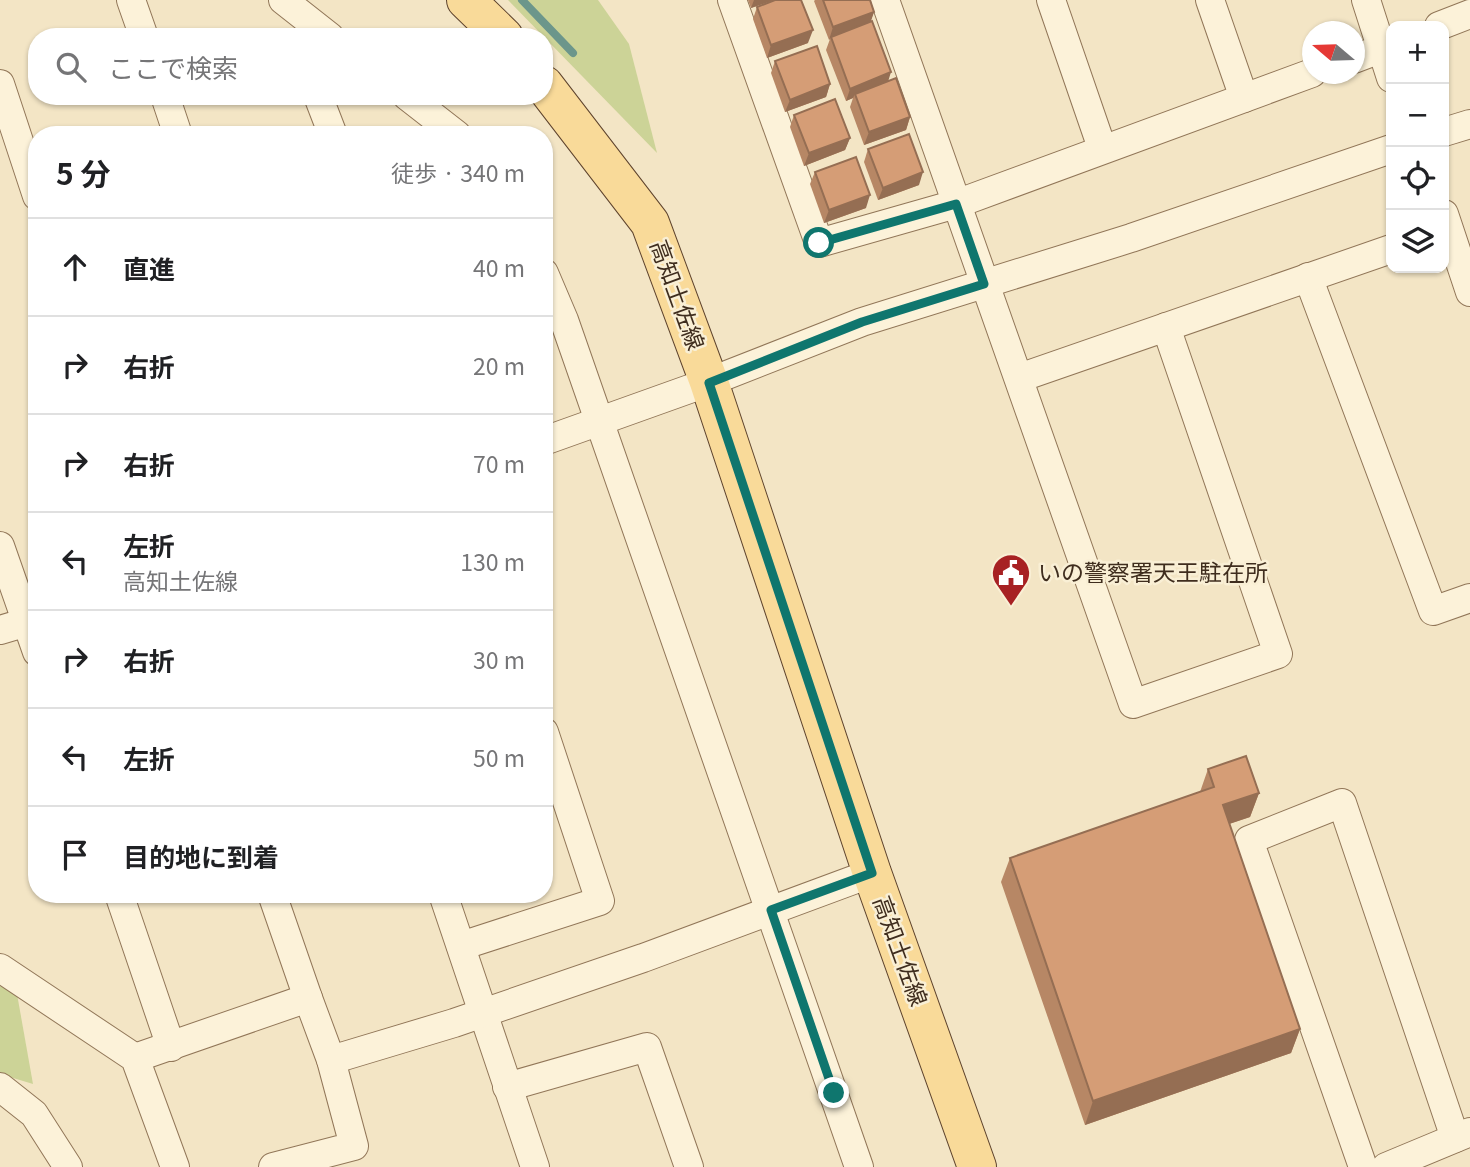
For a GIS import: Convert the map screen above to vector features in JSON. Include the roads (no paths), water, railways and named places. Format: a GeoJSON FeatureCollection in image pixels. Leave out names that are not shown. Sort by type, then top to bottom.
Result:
{"type":"FeatureCollection","features":[{"type":"Feature","properties":{"kind":"main road"},"geometry":{"type":"LineString","coordinates":[[466,0],[495,28]]}},
{"type":"Feature","properties":{"kind":"main road","name":"高知土佐線"},"geometry":{"type":"LineString","coordinates":[[553,97],[650,223],[709,383],[872,873],[977,1167]]}},
{"type":"Feature","properties":{"kind":"street"},"geometry":{"type":"LineString","coordinates":[[131,0],[141,28]]}},
{"type":"Feature","properties":{"kind":"street"},"geometry":{"type":"LineString","coordinates":[[283,0],[293,28]]}},
{"type":"Feature","properties":{"kind":"street"},"geometry":{"type":"LineString","coordinates":[[283,0],[319,28]]}},
{"type":"Feature","properties":{"kind":"street"},"geometry":{"type":"LineString","coordinates":[[732,0],[819,243],[956,204],[1102,148],[1302,78]]}},
{"type":"Feature","properties":{"kind":"street"},"geometry":{"type":"LineString","coordinates":[[885,0],[1133,704],[1278,654],[1166,327]]}},
{"type":"Feature","properties":{"kind":"street"},"geometry":{"type":"LineString","coordinates":[[1051,0],[1102,148]]}},
{"type":"Feature","properties":{"kind":"street"},"geometry":{"type":"LineString","coordinates":[[1210,0],[1244,98]]}},
{"type":"Feature","properties":{"kind":"street"},"geometry":{"type":"LineString","coordinates":[[1366,0],[1386,45]]}},
{"type":"Feature","properties":{"kind":"street"},"geometry":{"type":"LineString","coordinates":[[1449,22],[1470,14]]}},
{"type":"Feature","properties":{"kind":"street"},"geometry":{"type":"LineString","coordinates":[[1365,54],[1386,47]]}},
{"type":"Feature","properties":{"kind":"street"},"geometry":{"type":"LineString","coordinates":[[0,84],[28,169]]}},
{"type":"Feature","properties":{"kind":"street"},"geometry":{"type":"LineString","coordinates":[[167,105],[175,126]]}},
{"type":"Feature","properties":{"kind":"street"},"geometry":{"type":"LineString","coordinates":[[321,105],[330,126]]}},
{"type":"Feature","properties":{"kind":"street"},"geometry":{"type":"LineString","coordinates":[[419,105],[445,126]]}},
{"type":"Feature","properties":{"kind":"street"},"geometry":{"type":"LineString","coordinates":[[1449,130],[1470,124]]}},
{"type":"Feature","properties":{"kind":"street"},"geometry":{"type":"LineString","coordinates":[[553,438],[709,383],[862,322],[1386,151]]}},
{"type":"Feature","properties":{"kind":"street"},"geometry":{"type":"LineString","coordinates":[[1452,223],[1470,292]]}},
{"type":"Feature","properties":{"kind":"street"},"geometry":{"type":"LineString","coordinates":[[1019,378],[1386,250]]}},
{"type":"Feature","properties":{"kind":"street"},"geometry":{"type":"LineString","coordinates":[[1308,277],[1433,611],[1470,598]]}},
{"type":"Feature","properties":{"kind":"street"},"geometry":{"type":"LineString","coordinates":[[553,294],[859,1167]]}},
{"type":"Feature","properties":{"kind":"street"},"geometry":{"type":"LineString","coordinates":[[0,546],[28,611]]}},
{"type":"Feature","properties":{"kind":"street"},"geometry":{"type":"LineString","coordinates":[[0,630],[28,621]]}},
{"type":"Feature","properties":{"kind":"street"},"geometry":{"type":"LineString","coordinates":[[461,946],[600,901],[553,759]]}},
{"type":"Feature","properties":{"kind":"street"},"geometry":{"type":"LineString","coordinates":[[1363,1167],[1249,839],[1342,803],[1463,1135],[1386,1167]]}},
{"type":"Feature","properties":{"kind":"street"},"geometry":{"type":"LineString","coordinates":[[331,1060],[484,1013],[872,873]]}},
{"type":"Feature","properties":{"kind":"street"},"geometry":{"type":"LineString","coordinates":[[122,903],[171,1047]]}},
{"type":"Feature","properties":{"kind":"street"},"geometry":{"type":"LineString","coordinates":[[273,1167],[358,1156],[331,1060],[275,903]]}},
{"type":"Feature","properties":{"kind":"street"},"geometry":{"type":"LineString","coordinates":[[446,903],[535,1167]]}},
{"type":"Feature","properties":{"kind":"street"},"geometry":{"type":"LineString","coordinates":[[0,968],[135,1058],[175,1167]]}},
{"type":"Feature","properties":{"kind":"street"},"geometry":{"type":"LineString","coordinates":[[135,1058],[308,998]]}},
{"type":"Feature","properties":{"kind":"street"},"geometry":{"type":"LineString","coordinates":[[507,1087],[647,1047],[689,1167]]}},
{"type":"Feature","properties":{"kind":"street"},"geometry":{"type":"LineString","coordinates":[[0,1087],[34,1114],[68,1167]]}},
{"type":"Feature","properties":{"kind":"waterway"},"geometry":{"type":"LineString","coordinates":[[522,0],[549,28]]}},
{"type":"Feature","properties":{"kind":"waterway"},"geometry":{"type":"LineString","coordinates":[[553,32],[573,53]]}},
{"type":"Feature","properties":{"kind":"place","name":"いの警察署天王駐在所"},"geometry":{"type":"Point","coordinates":[1011,607]}}]}
